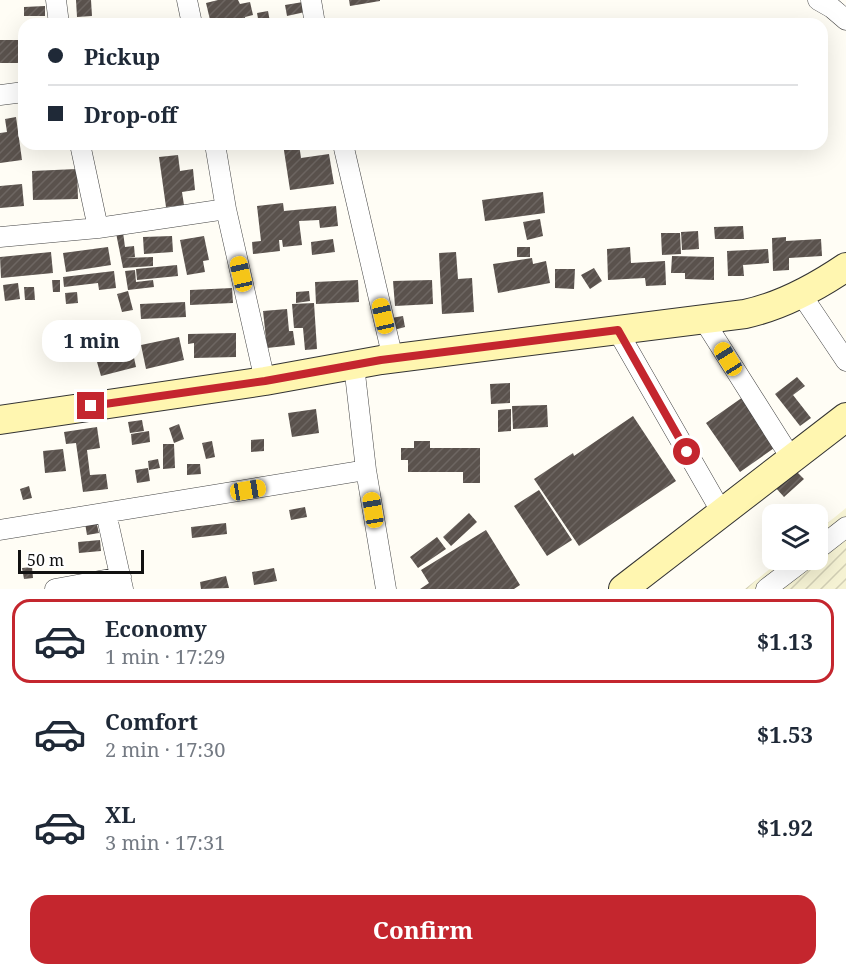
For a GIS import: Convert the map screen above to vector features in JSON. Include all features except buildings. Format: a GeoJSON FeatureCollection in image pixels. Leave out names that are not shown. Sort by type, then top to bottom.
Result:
{"type":"FeatureCollection","features":[{"type":"Feature","properties":{"kind":"main road"},"geometry":{"type":"LineString","coordinates":[[0,420],[265,381],[393,359],[760,310],[801,294],[846,267]]}},
{"type":"Feature","properties":{"kind":"main road"},"geometry":{"type":"LineString","coordinates":[[623,589],[846,417]]}},
{"type":"Feature","properties":{"kind":"street"},"geometry":{"type":"LineString","coordinates":[[56,0],[58,18]]}},
{"type":"Feature","properties":{"kind":"street"},"geometry":{"type":"LineString","coordinates":[[187,0],[191,18]]}},
{"type":"Feature","properties":{"kind":"street"},"geometry":{"type":"LineString","coordinates":[[311,0],[311,18]]}},
{"type":"Feature","properties":{"kind":"street"},"geometry":{"type":"LineString","coordinates":[[822,1],[846,20]]}},
{"type":"Feature","properties":{"kind":"street"},"geometry":{"type":"LineString","coordinates":[[0,95],[18,93]]}},
{"type":"Feature","properties":{"kind":"street"},"geometry":{"type":"LineString","coordinates":[[81,150],[98,228]]}},
{"type":"Feature","properties":{"kind":"street"},"geometry":{"type":"LineString","coordinates":[[216,150],[226,209],[265,381]]}},
{"type":"Feature","properties":{"kind":"street"},"geometry":{"type":"LineString","coordinates":[[344,150],[393,359]]}},
{"type":"Feature","properties":{"kind":"street"},"geometry":{"type":"LineString","coordinates":[[0,237],[98,228],[226,209]]}},
{"type":"Feature","properties":{"kind":"street"},"geometry":{"type":"LineString","coordinates":[[801,294],[846,360]]}},
{"type":"Feature","properties":{"kind":"street"},"geometry":{"type":"LineString","coordinates":[[703,319],[791,458]]}},
{"type":"Feature","properties":{"kind":"street"},"geometry":{"type":"LineString","coordinates":[[618,330],[722,513]]}},
{"type":"Feature","properties":{"kind":"street"},"geometry":{"type":"LineString","coordinates":[[354,365],[366,470],[386,589]]}},
{"type":"Feature","properties":{"kind":"street"},"geometry":{"type":"LineString","coordinates":[[0,530],[366,470]]}},
{"type":"Feature","properties":{"kind":"street"},"geometry":{"type":"LineString","coordinates":[[56,589],[122,583],[106,513]]}},
{"type":"Feature","properties":{"kind":"street"},"geometry":{"type":"LineString","coordinates":[[828,541],[846,527]]}},
{"type":"Feature","properties":{"kind":"street"},"geometry":{"type":"LineString","coordinates":[[766,589],[791,570]]}},
{"type":"Feature","properties":{"kind":"shaded area"},"geometry":{"type":"Polygon","coordinates":[[[846,508],[846,589],[745,589],[769,570],[828,570],[828,523],[846,508]]]}},
{"type":"Feature","properties":{"kind":"route"},"geometry":{"type":"LineString","coordinates":[[91,406],[265,381],[381,360],[618,330],[687,452]]}}]}
